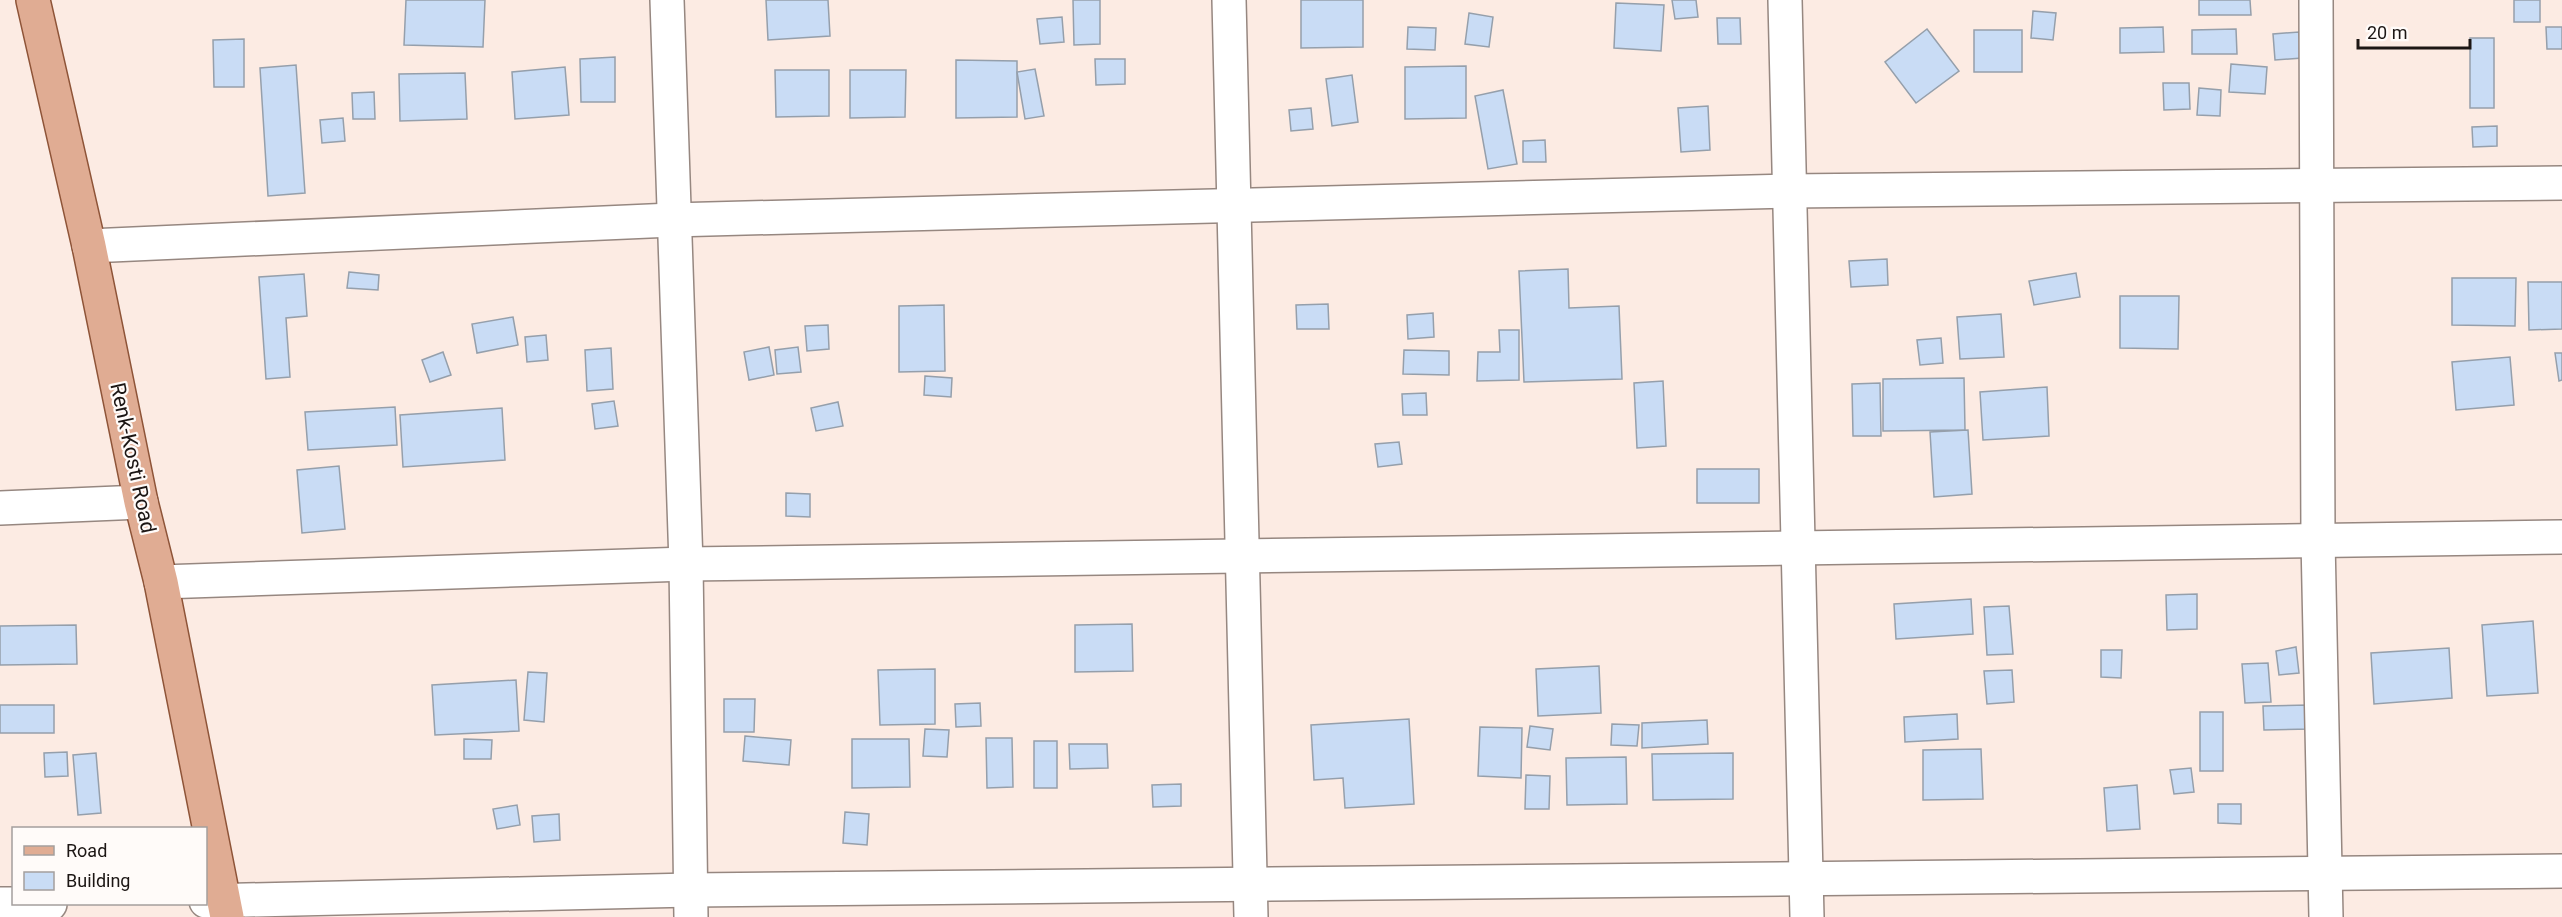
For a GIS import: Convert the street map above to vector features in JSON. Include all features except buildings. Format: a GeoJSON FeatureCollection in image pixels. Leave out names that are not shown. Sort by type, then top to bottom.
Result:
{"type":"FeatureCollection","features":[{"type":"Feature","properties":{"kind":"main road","name":"Renk-Kosti Road"},"geometry":{"type":"LineString","coordinates":[[33,0],[88,246],[141,502],[161,582],[205,827]]}},
{"type":"Feature","properties":{"kind":"main road","name":"Renk-Kosti Road"},"geometry":{"type":"LineString","coordinates":[[207,839],[219,906]]}},
{"type":"Feature","properties":{"kind":"street"},"geometry":{"type":"LineString","coordinates":[[667,0],[672,220],[686,564],[691,904]]}},
{"type":"Feature","properties":{"kind":"street"},"geometry":{"type":"LineString","coordinates":[[1229,0],[1251,917]]}},
{"type":"Feature","properties":{"kind":"street"},"geometry":{"type":"LineString","coordinates":[[1785,0],[1807,917]]}},
{"type":"Feature","properties":{"kind":"street"},"geometry":{"type":"LineString","coordinates":[[2316,0],[2318,540],[2326,917]]}},
{"type":"Feature","properties":{"kind":"street"},"geometry":{"type":"LineString","coordinates":[[88,246],[672,220],[1788,191],[2562,183]]}},
{"type":"Feature","properties":{"kind":"street"},"geometry":{"type":"LineString","coordinates":[[0,508],[141,502]]}},
{"type":"Feature","properties":{"kind":"street"},"geometry":{"type":"LineString","coordinates":[[161,582],[686,564],[2562,537]]}},
{"type":"Feature","properties":{"kind":"street"},"geometry":{"type":"LineString","coordinates":[[219,906],[691,904],[1251,884],[2562,870]]}}]}
